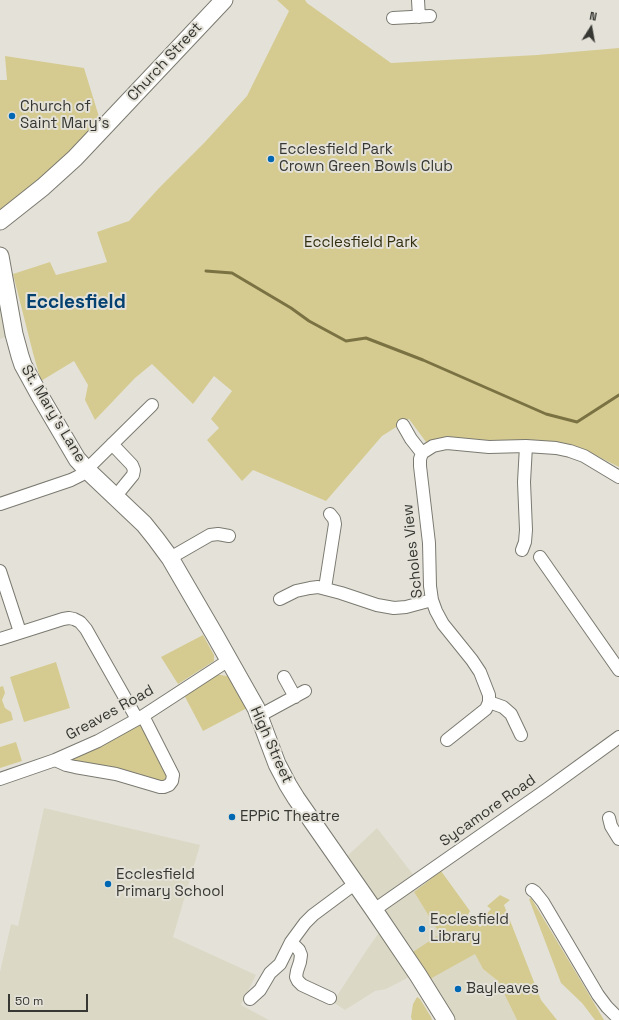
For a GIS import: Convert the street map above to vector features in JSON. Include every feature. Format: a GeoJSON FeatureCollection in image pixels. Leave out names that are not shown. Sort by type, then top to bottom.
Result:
{"type":"FeatureCollection","features":[{"type":"Feature","properties":{"kind":"street","name":"Church Street"},"geometry":{"type":"LineString","coordinates":[[0,221],[43,187],[75,158],[224,0]]}},
{"type":"Feature","properties":{"kind":"street"},"geometry":{"type":"LineString","coordinates":[[393,18],[425,17],[418,0]]}},
{"type":"Feature","properties":{"kind":"street","name":"St. Mary's Lane"},"geometry":{"type":"LineString","coordinates":[[0,256],[14,334],[23,365],[77,458],[90,473]]}},
{"type":"Feature","properties":{"kind":"street"},"geometry":{"type":"LineString","coordinates":[[0,504],[90,473],[112,444],[152,405]]}},
{"type":"Feature","properties":{"kind":"street"},"geometry":{"type":"LineString","coordinates":[[403,425],[411,439],[422,453],[433,446],[447,443],[489,447],[526,446],[556,448],[584,456],[619,477]]}},
{"type":"Feature","properties":{"kind":"street"},"geometry":{"type":"LineString","coordinates":[[112,444],[132,465],[134,470],[133,475],[116,497]]}},
{"type":"Feature","properties":{"kind":"street"},"geometry":{"type":"LineString","coordinates":[[522,550],[525,542],[526,530],[524,482],[526,446]]}},
{"type":"Feature","properties":{"kind":"street","name":"Scholes View"},"geometry":{"type":"LineString","coordinates":[[422,453],[420,458],[420,466],[429,543],[430,586],[432,600],[443,624],[480,672],[489,695],[489,702]]}},
{"type":"Feature","properties":{"kind":"street","name":"High Street"},"geometry":{"type":"LineString","coordinates":[[90,473],[144,524],[170,558],[229,660],[259,716],[288,785],[418,975],[446,1020]]}},
{"type":"Feature","properties":{"kind":"street"},"geometry":{"type":"LineString","coordinates":[[325,588],[335,524],[334,519],[330,514]]}},
{"type":"Feature","properties":{"kind":"street"},"geometry":{"type":"LineString","coordinates":[[170,558],[210,535],[218,534],[228,536]]}},
{"type":"Feature","properties":{"kind":"street"},"geometry":{"type":"LineString","coordinates":[[540,557],[619,670]]}},
{"type":"Feature","properties":{"kind":"street"},"geometry":{"type":"LineString","coordinates":[[0,571],[20,632]]}},
{"type":"Feature","properties":{"kind":"street"},"geometry":{"type":"LineString","coordinates":[[280,599],[296,591],[318,587],[377,605],[394,608],[406,607],[432,600]]}},
{"type":"Feature","properties":{"kind":"street"},"geometry":{"type":"LineString","coordinates":[[0,638],[63,619],[69,618],[80,622],[86,629],[173,775],[172,781],[169,785],[160,787],[116,774],[70,766],[55,760]]}},
{"type":"Feature","properties":{"kind":"street","name":"Greaves Road"},"geometry":{"type":"LineString","coordinates":[[0,779],[55,760],[98,741],[140,718],[229,660]]}},
{"type":"Feature","properties":{"kind":"street"},"geometry":{"type":"LineString","coordinates":[[259,716],[300,694],[284,677]]}},
{"type":"Feature","properties":{"kind":"street"},"geometry":{"type":"LineString","coordinates":[[446,740],[486,709],[489,702],[503,707],[511,714],[521,735]]}},
{"type":"Feature","properties":{"kind":"street","name":"Sycamore Road"},"geometry":{"type":"LineString","coordinates":[[374,910],[619,737]]}},
{"type":"Feature","properties":{"kind":"street"},"geometry":{"type":"LineString","coordinates":[[609,818],[611,826],[619,839]]}},
{"type":"Feature","properties":{"kind":"street"},"geometry":{"type":"LineString","coordinates":[[250,999],[260,990],[270,973],[280,964],[291,942],[313,915],[356,883]]}},
{"type":"Feature","properties":{"kind":"street"},"geometry":{"type":"LineString","coordinates":[[532,890],[536,892],[543,902],[598,995],[619,1018]]}},
{"type":"Feature","properties":{"kind":"street"},"geometry":{"type":"LineString","coordinates":[[291,942],[299,950],[301,956],[296,977],[298,981],[302,985],[330,998]]}},
{"type":"Feature","properties":{"kind":"shaded area"},"geometry":{"type":"Polygon","coordinates":[[[0,256],[14,334],[0,339],[0,256]]]}},
{"type":"Feature","properties":{"kind":"shaded area","name":"Ecclesfield Primary School"},"geometry":{"type":"Polygon","coordinates":[[[44,808],[200,845],[173,937],[256,975],[241,1005],[269,1020],[0,1020],[0,972],[11,924],[18,926],[44,808]]]}},
{"type":"Feature","properties":{"kind":"shaded area"},"geometry":{"type":"Polygon","coordinates":[[[377,828],[422,886],[414,892],[440,934],[430,978],[475,953],[483,969],[498,981],[517,1020],[436,1020],[417,973],[386,989],[375,991],[345,1010],[333,1002],[366,951],[385,926],[341,862],[377,828]]]}},
{"type":"Feature","properties":{"kind":"green space","name":"Ecclesfield Park"},"geometry":{"type":"Polygon","coordinates":[[[277,0],[305,0],[307,3],[391,63],[537,55],[619,48],[619,467],[581,448],[550,441],[495,441],[451,438],[426,442],[409,419],[382,436],[326,501],[253,470],[242,481],[207,440],[219,428],[211,419],[232,391],[214,376],[193,404],[152,364],[135,378],[95,420],[85,400],[88,385],[74,361],[41,381],[13,274],[50,262],[56,275],[107,262],[97,232],[129,221],[247,96],[289,11],[277,0]]]}},
{"type":"Feature","properties":{"kind":"green space"},"geometry":{"type":"Polygon","coordinates":[[[5,56],[84,68],[100,120],[61,165],[0,215],[0,80],[7,80],[5,56]]]}},
{"type":"Feature","properties":{"kind":"green space"},"geometry":{"type":"Polygon","coordinates":[[[203,635],[214,655],[214,661],[178,684],[161,657],[203,635]]]}},
{"type":"Feature","properties":{"kind":"green space"},"geometry":{"type":"Polygon","coordinates":[[[56,662],[70,708],[24,722],[10,677],[56,662]]]}},
{"type":"Feature","properties":{"kind":"green space"},"geometry":{"type":"Polygon","coordinates":[[[216,675],[227,676],[232,680],[247,708],[203,731],[184,695],[216,675]]]}},
{"type":"Feature","properties":{"kind":"green space"},"geometry":{"type":"Polygon","coordinates":[[[3,686],[5,693],[2,700],[5,708],[11,712],[13,720],[0,724],[0,687],[3,686]]]}},
{"type":"Feature","properties":{"kind":"green space"},"geometry":{"type":"Polygon","coordinates":[[[137,725],[141,726],[145,730],[167,773],[166,778],[163,781],[158,782],[71,762],[70,759],[137,725]]]}},
{"type":"Feature","properties":{"kind":"green space"},"geometry":{"type":"Polygon","coordinates":[[[16,742],[22,761],[0,768],[0,747],[16,742]]]}},
{"type":"Feature","properties":{"kind":"green space"},"geometry":{"type":"Polygon","coordinates":[[[441,871],[470,911],[468,915],[480,927],[487,922],[484,917],[491,909],[487,906],[500,895],[510,900],[504,905],[541,1000],[557,1020],[517,1020],[498,981],[483,969],[475,954],[430,979],[413,952],[440,934],[414,892],[441,871]]]}},
{"type":"Feature","properties":{"kind":"green space"},"geometry":{"type":"Polygon","coordinates":[[[531,898],[604,1020],[595,1020],[582,1003],[561,983],[529,899],[531,898]]]}},
{"type":"Feature","properties":{"kind":"green space"},"geometry":{"type":"Polygon","coordinates":[[[417,997],[420,999],[432,1020],[412,1020],[413,1004],[417,997]]]}},
{"type":"Feature","properties":{"kind":"waterway"},"geometry":{"type":"LineString","coordinates":[[206,271],[232,273],[291,308],[309,321],[346,341],[366,338],[423,360],[546,414],[577,422],[619,395]]}},
{"type":"Feature","properties":{"kind":"place","name":"Church of Saint Mary's"},"geometry":{"type":"Point","coordinates":[12,116]}},
{"type":"Feature","properties":{"kind":"place","name":"Ecclesfield Park Crown Green Bowls Club"},"geometry":{"type":"Point","coordinates":[271,159]}},
{"type":"Feature","properties":{"kind":"place","name":"EPPiC Theatre"},"geometry":{"type":"Point","coordinates":[232,817]}},
{"type":"Feature","properties":{"kind":"place","name":"Ecclesfield Primary School"},"geometry":{"type":"Point","coordinates":[108,884]}},
{"type":"Feature","properties":{"kind":"place","name":"Ecclesfield Library"},"geometry":{"type":"Point","coordinates":[422,929]}},
{"type":"Feature","properties":{"kind":"place","name":"Bayleaves"},"geometry":{"type":"Point","coordinates":[458,989]}},
{"type":"Feature","properties":{"kind":"district","name":"Ecclesfield"},"geometry":{"type":"Point","coordinates":[76,303]}}]}
